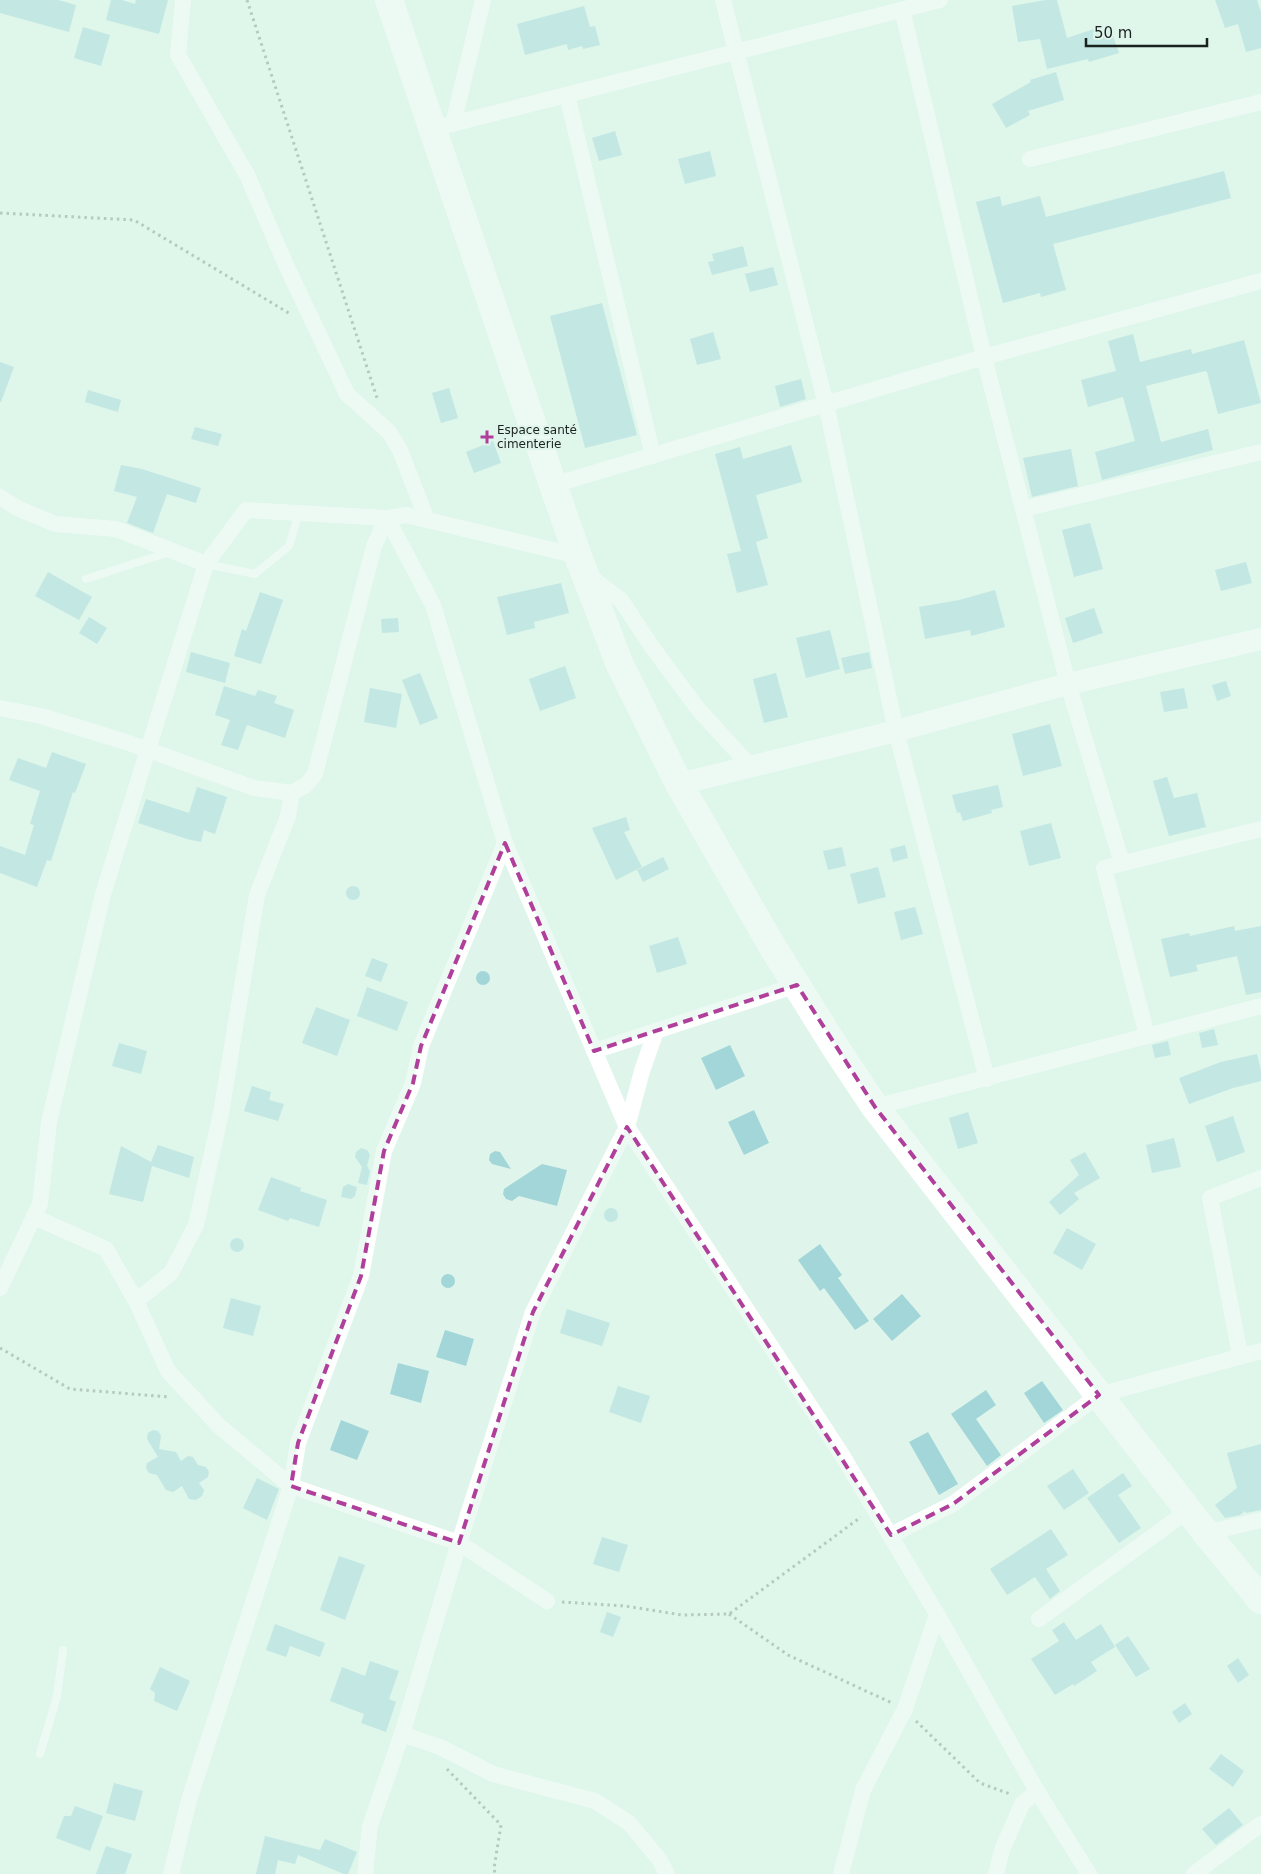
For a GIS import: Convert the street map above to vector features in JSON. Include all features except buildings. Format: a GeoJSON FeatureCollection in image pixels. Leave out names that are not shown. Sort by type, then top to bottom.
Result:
{"type":"FeatureCollection","features":[{"type":"Feature","properties":{"kind":"highway"},"geometry":{"type":"LineString","coordinates":[[389,0],[442,127],[553,485],[581,564],[620,665],[679,784],[772,946],[875,1107],[1206,1533],[1261,1600]]}},
{"type":"Feature","properties":{"kind":"street"},"geometry":{"type":"LineString","coordinates":[[183,0],[178,55],[247,175],[286,265],[347,394],[388,432],[400,450],[427,520]]}},
{"type":"Feature","properties":{"kind":"street"},"geometry":{"type":"LineString","coordinates":[[442,127],[483,0]]}},
{"type":"Feature","properties":{"kind":"street"},"geometry":{"type":"LineString","coordinates":[[723,0],[826,404],[896,731],[986,1079]]}},
{"type":"Feature","properties":{"kind":"street"},"geometry":{"type":"LineString","coordinates":[[442,127],[940,0]]}},
{"type":"Feature","properties":{"kind":"street"},"geometry":{"type":"LineString","coordinates":[[902,10],[984,357],[1068,684],[1122,864]]}},
{"type":"Feature","properties":{"kind":"street"},"geometry":{"type":"LineString","coordinates":[[567,95],[654,456]]}},
{"type":"Feature","properties":{"kind":"street"},"geometry":{"type":"LineString","coordinates":[[1030,159],[1261,102]]}},
{"type":"Feature","properties":{"kind":"street"},"geometry":{"type":"LineString","coordinates":[[553,485],[984,357],[1261,281]]}},
{"type":"Feature","properties":{"kind":"street"},"geometry":{"type":"LineString","coordinates":[[1023,509],[1261,452]]}},
{"type":"Feature","properties":{"kind":"street"},"geometry":{"type":"LineString","coordinates":[[0,497],[17,508],[55,524],[116,529],[206,564]]}},
{"type":"Feature","properties":{"kind":"street"},"geometry":{"type":"LineString","coordinates":[[0,1288],[40,1204],[49,1122],[103,894],[206,564],[246,510],[387,518],[406,515],[581,564],[622,600],[652,647],[698,708],[750,766]]}},
{"type":"Feature","properties":{"kind":"street"},"geometry":{"type":"LineString","coordinates":[[0,708],[41,716],[126,742],[254,788],[292,793],[306,785],[315,774],[374,546],[387,518]]}},
{"type":"Feature","properties":{"kind":"street"},"geometry":{"type":"LineString","coordinates":[[387,518],[433,605],[505,843],[627,1127],[842,1455],[891,1535],[1038,1791],[1089,1874]]}},
{"type":"Feature","properties":{"kind":"street"},"geometry":{"type":"LineString","coordinates":[[679,784],[896,731],[1068,684],[1261,639]]}},
{"type":"Feature","properties":{"kind":"street"},"geometry":{"type":"LineString","coordinates":[[136,1301],[171,1273],[196,1225],[221,1113],[256,895],[288,816],[292,793]]}},
{"type":"Feature","properties":{"kind":"street"},"geometry":{"type":"LineString","coordinates":[[1147,1036],[1104,868],[1261,829]]}},
{"type":"Feature","properties":{"kind":"street"},"geometry":{"type":"LineString","coordinates":[[172,1874],[189,1800],[291,1486],[298,1443],[361,1276],[384,1151],[413,1083],[421,1046],[505,843]]}},
{"type":"Feature","properties":{"kind":"street"},"geometry":{"type":"LineString","coordinates":[[594,1051],[797,985]]}},
{"type":"Feature","properties":{"kind":"street"},"geometry":{"type":"LineString","coordinates":[[875,1107],[1261,1006]]}},
{"type":"Feature","properties":{"kind":"street"},"geometry":{"type":"LineString","coordinates":[[365,1874],[370,1826],[402,1734],[459,1543],[533,1312],[627,1127],[642,1071],[656,1031]]}},
{"type":"Feature","properties":{"kind":"street"},"geometry":{"type":"LineString","coordinates":[[1240,1355],[1210,1198],[1261,1178]]}},
{"type":"Feature","properties":{"kind":"street"},"geometry":{"type":"LineString","coordinates":[[34,1217],[106,1249],[136,1301],[168,1371],[219,1426],[291,1486],[459,1543],[547,1601]]}},
{"type":"Feature","properties":{"kind":"street"},"geometry":{"type":"LineString","coordinates":[[891,1535],[953,1504],[1099,1396],[1240,1355],[1261,1351]]}},
{"type":"Feature","properties":{"kind":"street"},"geometry":{"type":"LineString","coordinates":[[1039,1619],[1189,1510]]}},
{"type":"Feature","properties":{"kind":"street"},"geometry":{"type":"LineString","coordinates":[[1206,1533],[1261,1520]]}},
{"type":"Feature","properties":{"kind":"street"},"geometry":{"type":"LineString","coordinates":[[841,1874],[864,1790],[905,1709],[937,1614]]}},
{"type":"Feature","properties":{"kind":"street"},"geometry":{"type":"LineString","coordinates":[[402,1734],[440,1747],[494,1774],[595,1801],[629,1823],[659,1859],[667,1874]]}},
{"type":"Feature","properties":{"kind":"street"},"geometry":{"type":"LineString","coordinates":[[996,1874],[1002,1850],[1022,1804],[1038,1791]]}},
{"type":"Feature","properties":{"kind":"street"},"geometry":{"type":"LineString","coordinates":[[1194,1874],[1261,1824]]}},
{"type":"Feature","properties":{"kind":"lane"},"geometry":{"type":"LineString","coordinates":[[206,564],[255,574],[289,546],[299,514]]}},
{"type":"Feature","properties":{"kind":"lane"},"geometry":{"type":"LineString","coordinates":[[86,579],[174,551]]}},
{"type":"Feature","properties":{"kind":"lane"},"geometry":{"type":"LineString","coordinates":[[40,1754],[57,1696],[63,1650]]}},
{"type":"Feature","properties":{"kind":"path"},"geometry":{"type":"LineString","coordinates":[[247,0],[388,432]]}},
{"type":"Feature","properties":{"kind":"path"},"geometry":{"type":"LineString","coordinates":[[0,213],[134,220],[316,329]]}},
{"type":"Feature","properties":{"kind":"path"},"geometry":{"type":"LineString","coordinates":[[0,1348],[70,1389],[194,1398]]}},
{"type":"Feature","properties":{"kind":"path"},"geometry":{"type":"LineString","coordinates":[[547,1601],[626,1606],[682,1615],[728,1614],[874,1508]]}},
{"type":"Feature","properties":{"kind":"path"},"geometry":{"type":"LineString","coordinates":[[728,1614],[788,1655],[905,1709],[925,1732],[980,1783],[1013,1796],[1038,1791]]}},
{"type":"Feature","properties":{"kind":"path"},"geometry":{"type":"LineString","coordinates":[[440,1747],[448,1770],[501,1825],[494,1868],[495,1874]]}},
{"type":"Feature","properties":{"kind":"highlighted area"},"geometry":{"type":"Polygon","coordinates":[[[505,843],[594,1051],[797,985],[875,1107],[1099,1395],[953,1504],[891,1535],[627,1127],[533,1312],[459,1543],[291,1486],[298,1443],[361,1276],[384,1151],[413,1083],[421,1046],[505,843]]]}},
{"type":"Feature","properties":{"kind":"place","name":"Espace santé cimenterie"},"geometry":{"type":"Point","coordinates":[487,437]}}]}
